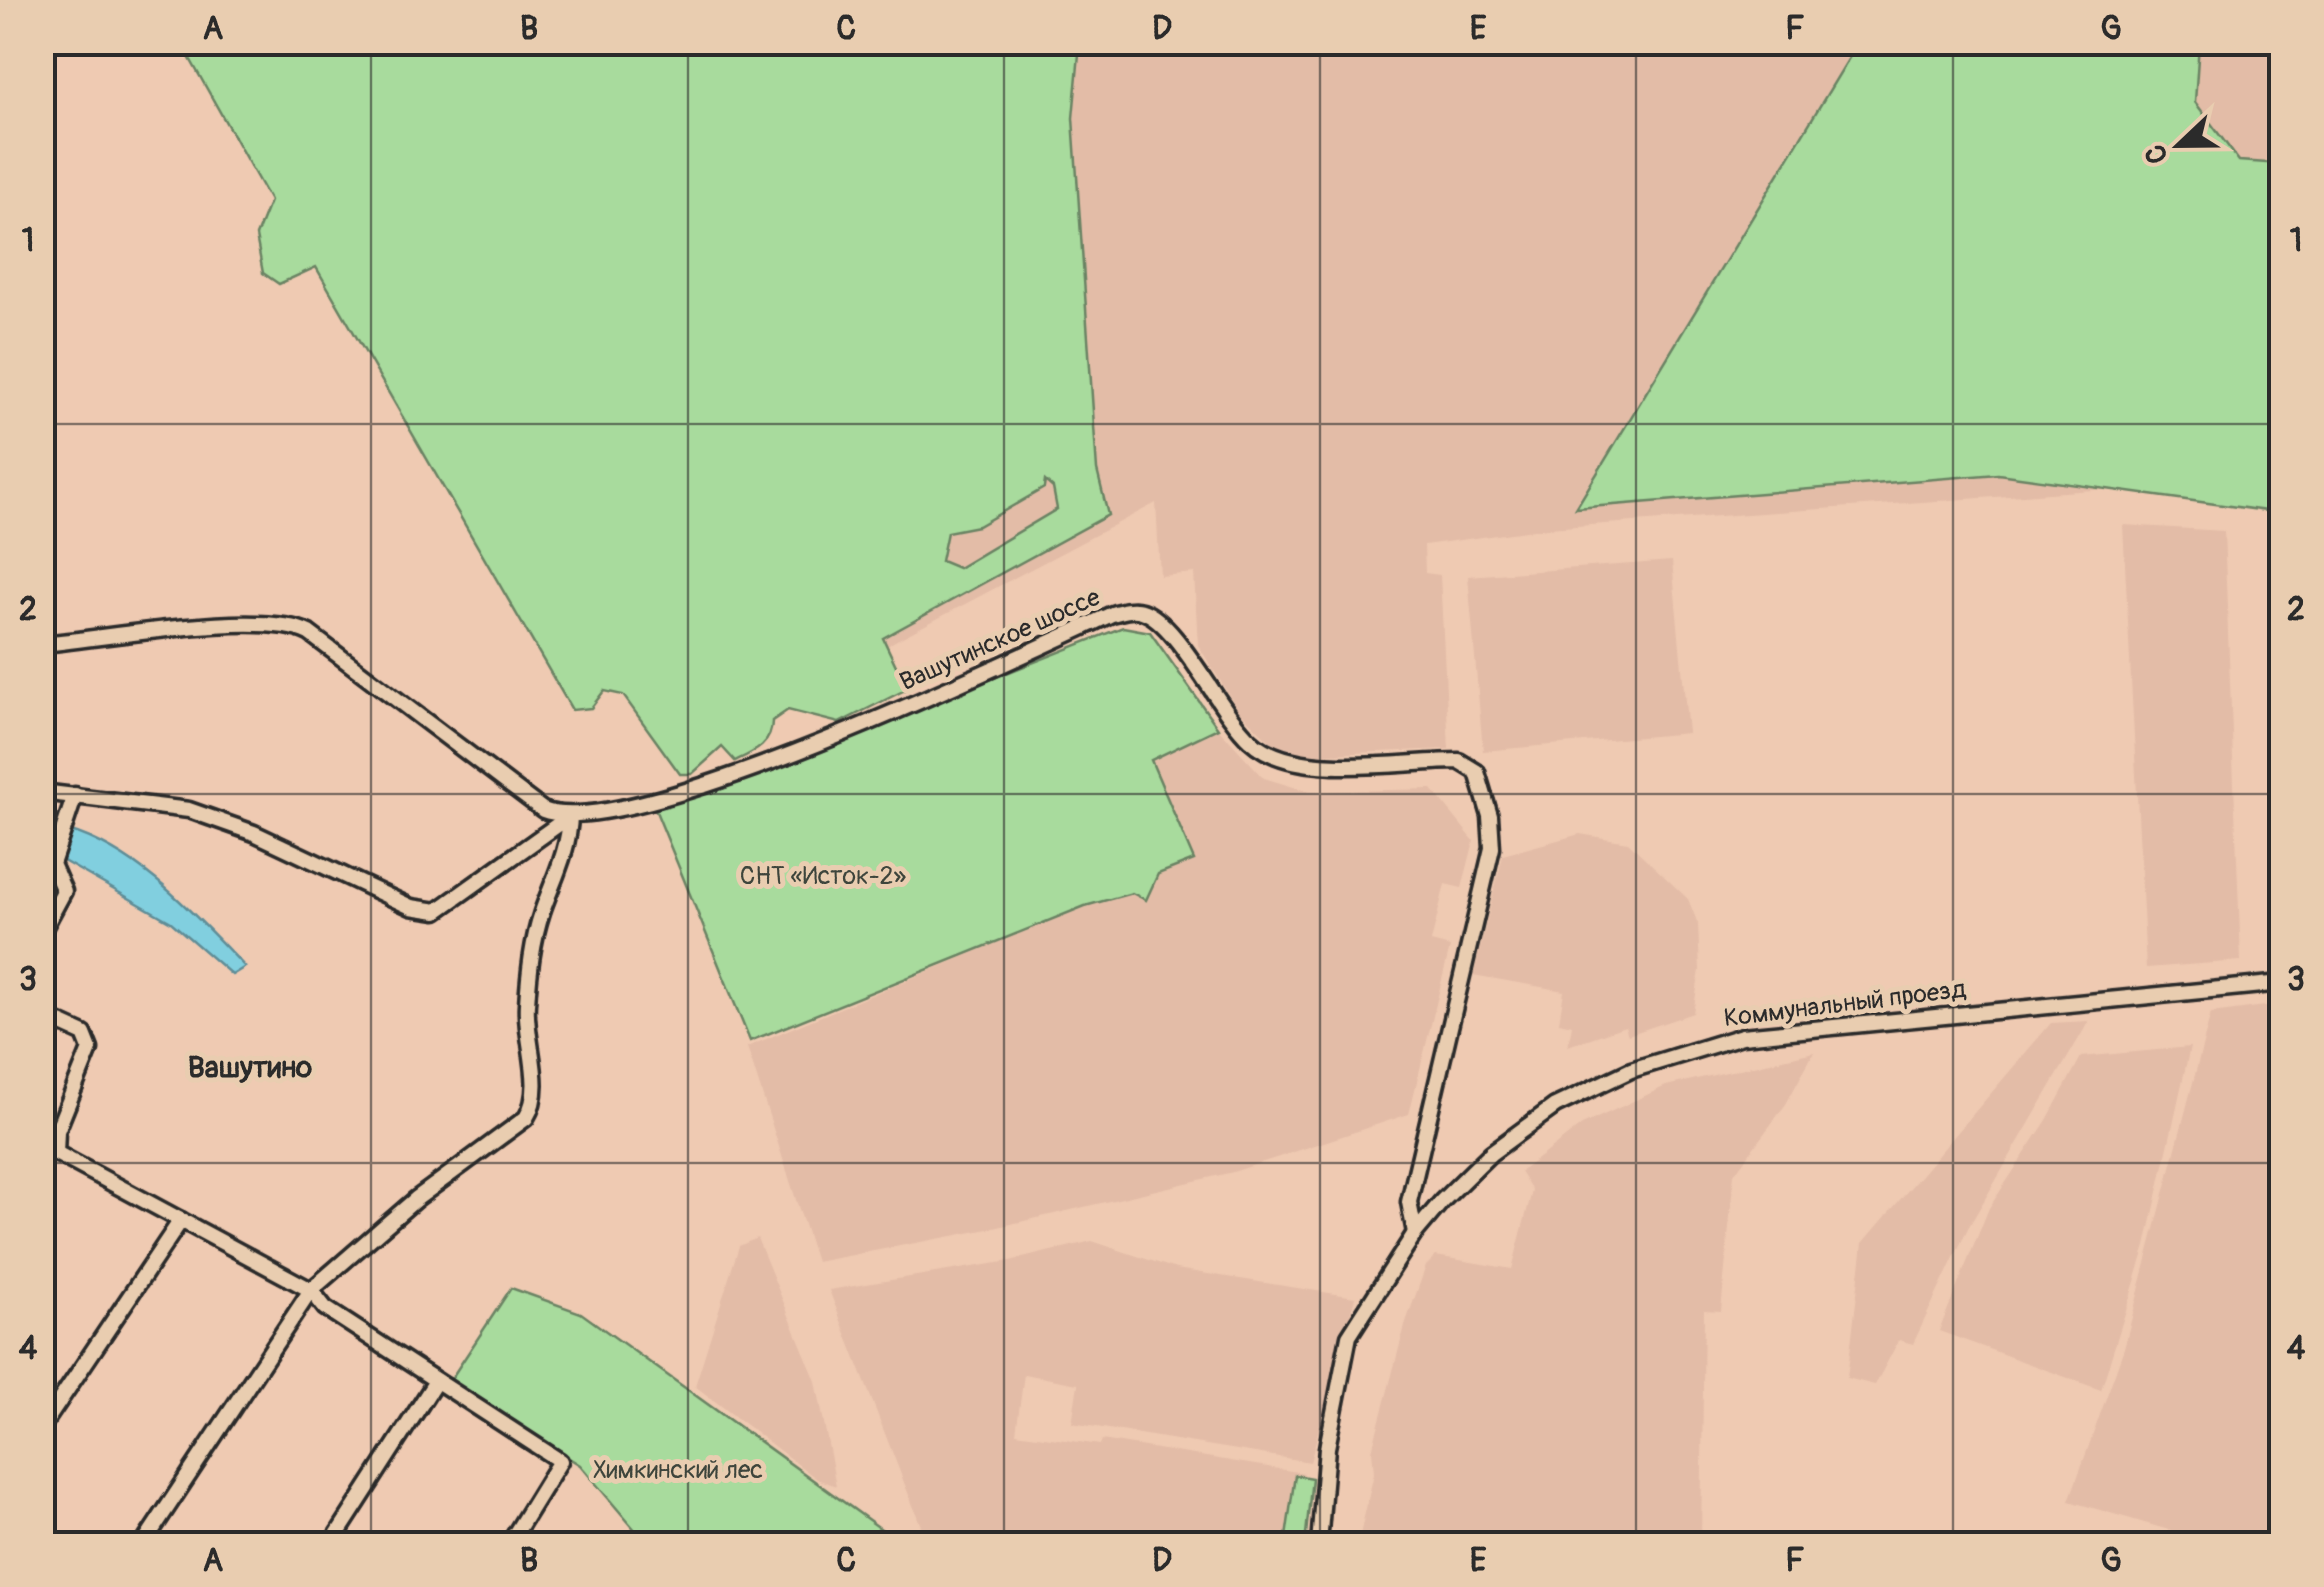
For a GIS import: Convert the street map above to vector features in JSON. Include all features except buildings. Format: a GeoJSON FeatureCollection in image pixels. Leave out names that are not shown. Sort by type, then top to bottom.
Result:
{"type":"FeatureCollection","features":[{"type":"Feature","properties":{"kind":"street","name":"Вашутинское шоссе"},"geometry":{"type":"LineString","coordinates":[[570,816],[641,804],[766,761],[879,718],[1112,614],[1132,609],[1157,619],[1237,727],[1273,756],[1316,765],[1469,764],[1484,790],[1492,848],[1409,1202],[1414,1233]]}},
{"type":"Feature","properties":{"kind":"street"},"geometry":{"type":"LineString","coordinates":[[42,644],[206,628],[291,625],[308,633],[543,810],[570,816]]}},
{"type":"Feature","properties":{"kind":"street"},"geometry":{"type":"LineString","coordinates":[[42,792],[189,810],[254,833],[411,907],[437,911],[570,816]]}},
{"type":"Feature","properties":{"kind":"street"},"geometry":{"type":"LineString","coordinates":[[42,932],[64,890],[52,864],[75,795]]}},
{"type":"Feature","properties":{"kind":"street"},"geometry":{"type":"LineString","coordinates":[[143,1544],[310,1290],[416,1199],[526,1118],[533,1107],[534,1080],[525,1029],[530,965],[541,916],[570,838],[570,816]]}},
{"type":"Feature","properties":{"kind":"street","name":"Коммунальный проезд"},"geometry":{"type":"LineString","coordinates":[[1414,1233],[1491,1153],[1555,1106],[1631,1070],[1697,1047],[1778,1032],[2282,983]]}},
{"type":"Feature","properties":{"kind":"street"},"geometry":{"type":"LineString","coordinates":[[42,1015],[84,1034],[90,1049],[49,1155],[310,1290],[325,1308],[560,1461],[509,1544]]}},
{"type":"Feature","properties":{"kind":"street"},"geometry":{"type":"LineString","coordinates":[[42,1428],[181,1220]]}},
{"type":"Feature","properties":{"kind":"street"},"geometry":{"type":"LineString","coordinates":[[1318,1544],[1325,1461],[1349,1336],[1414,1233]]}},
{"type":"Feature","properties":{"kind":"street"},"geometry":{"type":"LineString","coordinates":[[331,1544],[436,1380]]}},
{"type":"Feature","properties":{"kind":"shaded area"},"geometry":{"type":"Polygon","coordinates":[[[271,42],[2281,43],[2281,477],[1548,528],[1424,545],[1425,573],[1440,575],[1449,749],[1305,755],[1276,747],[1239,711],[1198,645],[1194,573],[1160,576],[1156,503],[895,641],[680,768],[271,42]]]}},
{"type":"Feature","properties":{"kind":"shaded area"},"geometry":{"type":"Polygon","coordinates":[[[2123,525],[2224,531],[2241,961],[2146,968],[2123,525]]]}},
{"type":"Feature","properties":{"kind":"shaded area"},"geometry":{"type":"Polygon","coordinates":[[[1672,561],[1688,733],[1483,751],[1468,576],[1672,561]]]}},
{"type":"Feature","properties":{"kind":"shaded area"},"geometry":{"type":"Polygon","coordinates":[[[1218,728],[1264,778],[1310,792],[1432,789],[1474,841],[1462,888],[1445,884],[1431,942],[1450,947],[1409,1114],[1233,1172],[994,1228],[816,1262],[747,1047],[1085,906],[1132,893],[1146,899],[1158,874],[1194,859],[1150,760],[1218,728]]]}},
{"type":"Feature","properties":{"kind":"shaded area"},"geometry":{"type":"Polygon","coordinates":[[[1580,834],[1628,842],[1688,899],[1698,924],[1700,970],[1693,1013],[1628,1035],[1625,1026],[1568,1046],[1572,1025],[1559,1022],[1564,991],[1473,975],[1503,855],[1580,834]]]}},
{"type":"Feature","properties":{"kind":"shaded area"},"geometry":{"type":"Polygon","coordinates":[[[2281,1004],[2281,1544],[2217,1544],[2069,1501],[2124,1348],[2211,1013],[2281,1004]]]}},
{"type":"Feature","properties":{"kind":"shaded area"},"geometry":{"type":"Polygon","coordinates":[[[2089,1021],[1968,1228],[1913,1344],[1899,1340],[1875,1385],[1847,1378],[1863,1243],[2051,1023],[2089,1021]]]}},
{"type":"Feature","properties":{"kind":"shaded area"},"geometry":{"type":"Polygon","coordinates":[[[2190,1047],[2146,1246],[2101,1390],[1939,1331],[1989,1208],[2047,1120],[2081,1057],[2190,1047]]]}},
{"type":"Feature","properties":{"kind":"shaded area"},"geometry":{"type":"Polygon","coordinates":[[[1814,1052],[1786,1104],[1734,1174],[1721,1311],[1704,1310],[1701,1544],[1358,1544],[1374,1473],[1372,1450],[1406,1322],[1426,1266],[1436,1256],[1512,1269],[1532,1191],[1520,1172],[1582,1125],[1666,1086],[1814,1052]]]}},
{"type":"Feature","properties":{"kind":"shaded area"},"geometry":{"type":"Polygon","coordinates":[[[757,1238],[816,1381],[836,1486],[817,1479],[695,1386],[739,1246],[757,1238]]]}},
{"type":"Feature","properties":{"kind":"shaded area"},"geometry":{"type":"Polygon","coordinates":[[[1092,1241],[1176,1269],[1355,1297],[1310,1462],[1072,1423],[1078,1384],[1024,1374],[1016,1433],[1100,1445],[1102,1440],[1304,1473],[1296,1506],[1298,1544],[928,1544],[829,1290],[1010,1261],[1092,1241]]]}},
{"type":"Feature","properties":{"kind":"green space"},"geometry":{"type":"Polygon","coordinates":[[[244,42],[1080,43],[1073,118],[1097,470],[1108,515],[883,638],[907,689],[839,723],[788,710],[772,721],[769,736],[755,751],[735,761],[722,747],[692,774],[680,774],[623,695],[604,691],[591,708],[572,710],[316,267],[279,284],[263,273],[256,236],[270,201],[184,48],[139,53],[120,47],[120,43],[215,43],[236,52],[244,42]],[[1045,481],[1044,488],[978,526],[947,532],[941,561],[958,568],[1057,509],[1053,488],[1045,481]]]}},
{"type":"Feature","properties":{"kind":"green space"},"geometry":{"type":"Polygon","coordinates":[[[1858,43],[2199,43],[2195,102],[2239,161],[2281,164],[2281,513],[1998,474],[1576,508],[1858,43]]]}},
{"type":"Feature","properties":{"kind":"green space","name":"СНТ «Исток-2»"},"geometry":{"type":"Polygon","coordinates":[[[1123,627],[1150,632],[1218,728],[1151,760],[1194,860],[1158,874],[1146,900],[1132,893],[1085,906],[750,1041],[653,804],[855,733],[1123,627]]]}},
{"type":"Feature","properties":{"kind":"green space","name":"Химкинский лес"},"geometry":{"type":"Polygon","coordinates":[[[511,1288],[581,1313],[902,1544],[628,1544],[636,1531],[580,1465],[449,1382],[511,1288]]]}},
{"type":"Feature","properties":{"kind":"green space"},"geometry":{"type":"Polygon","coordinates":[[[1295,1475],[1312,1478],[1305,1544],[1285,1544],[1295,1475]]]}},
{"type":"Feature","properties":{"kind":"water"},"geometry":{"type":"Polygon","coordinates":[[[68,830],[119,853],[142,869],[186,906],[245,967],[232,975],[171,922],[58,858],[68,830]]]}},
{"type":"Feature","properties":{"kind":"district","name":"Вашутино"},"geometry":{"type":"Point","coordinates":[250,1067]}}]}
